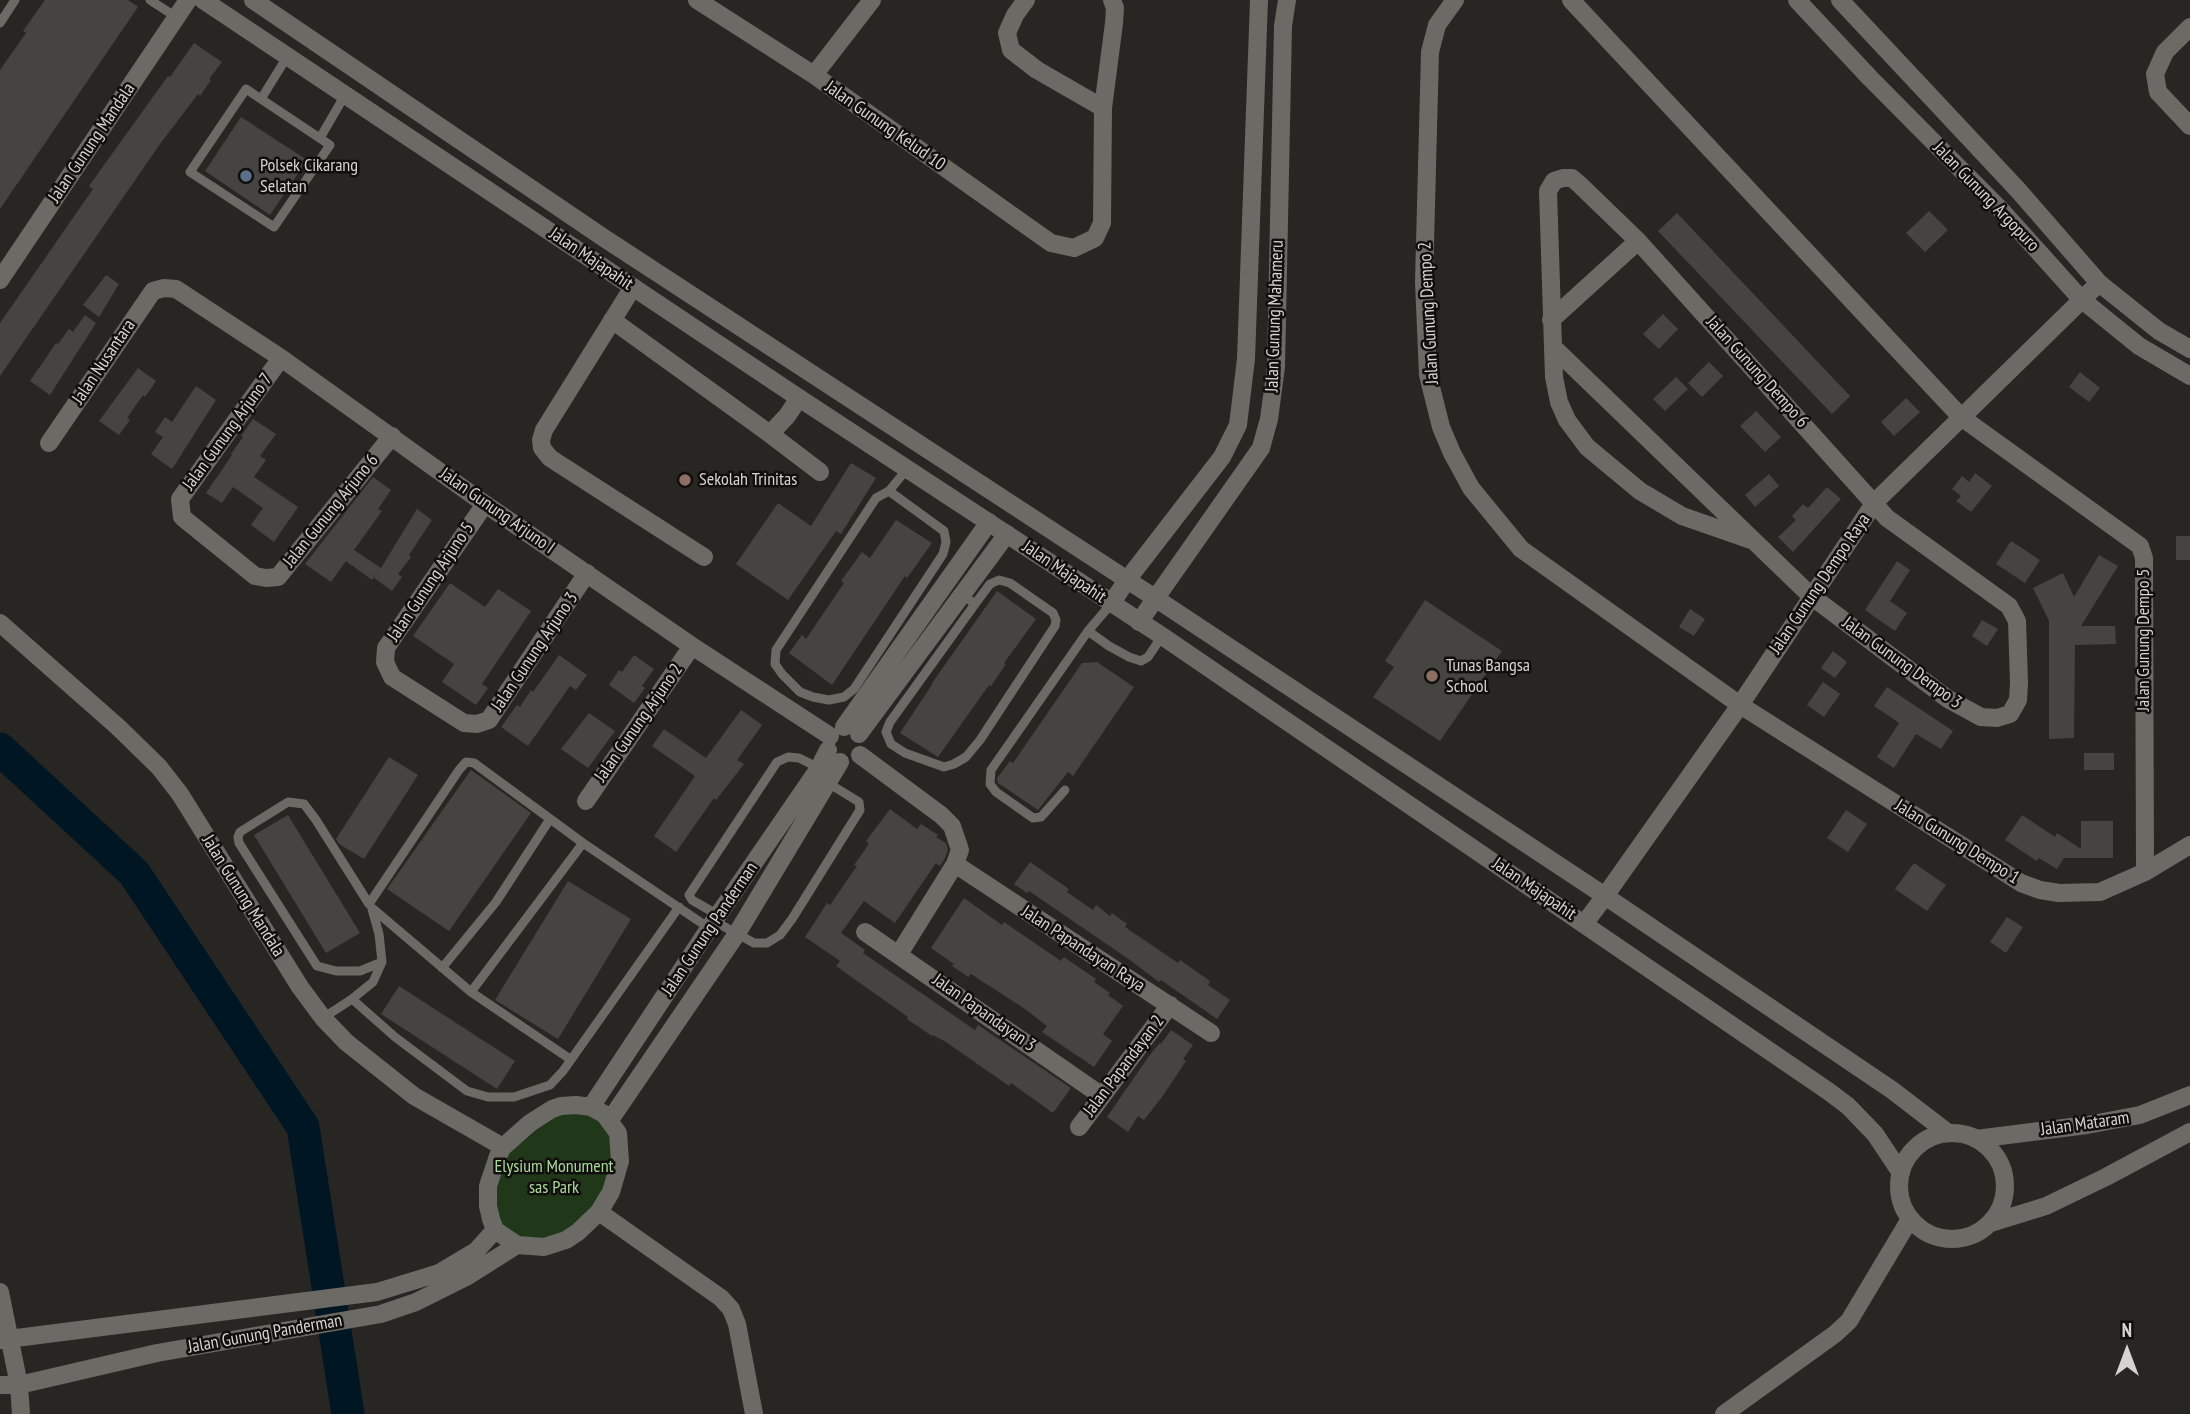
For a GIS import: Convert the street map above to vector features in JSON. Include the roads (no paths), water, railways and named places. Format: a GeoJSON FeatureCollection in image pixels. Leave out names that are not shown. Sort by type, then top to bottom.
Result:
{"type":"FeatureCollection","features":[{"type":"Feature","properties":{"kind":"street","name":"Jalan Majapahit"},"geometry":{"type":"LineString","coordinates":[[203,0],[799,398],[1162,636],[1848,1106],[1875,1134],[1901,1173]]}},
{"type":"Feature","properties":{"kind":"street","name":"Jalan Majapahit"},"geometry":{"type":"LineString","coordinates":[[253,0],[604,238],[1605,896],[1892,1090],[1948,1133]]}},
{"type":"Feature","properties":{"kind":"street","name":"Jalan Gunung Kelud 10"},"geometry":{"type":"LineString","coordinates":[[697,0],[814,75],[1051,243],[1074,248],[1095,238],[1102,223],[1103,108]]}},
{"type":"Feature","properties":{"kind":"street"},"geometry":{"type":"LineString","coordinates":[[814,75],[872,0]]}},
{"type":"Feature","properties":{"kind":"street"},"geometry":{"type":"LineString","coordinates":[[1026,0],[1007,33],[1011,50],[1037,70],[1103,108],[1114,23],[1115,8],[1112,0]]}},
{"type":"Feature","properties":{"kind":"street","name":"Jalan Gunung Mahameru"},"geometry":{"type":"LineString","coordinates":[[1139,622],[1261,447],[1269,419],[1276,368],[1283,26],[1287,0]]}},
{"type":"Feature","properties":{"kind":"street","name":"Jalan Gunung Dempo 2"},"geometry":{"type":"LineString","coordinates":[[1455,0],[1437,24],[1430,52],[1424,282],[1429,375],[1441,427],[1472,488],[1521,549],[1740,705]]}},
{"type":"Feature","properties":{"kind":"street"},"geometry":{"type":"LineString","coordinates":[[1571,0],[1961,417]]}},
{"type":"Feature","properties":{"kind":"street","name":"Jalan Gunung Argopuro"},"geometry":{"type":"LineString","coordinates":[[1797,0],[2001,210],[2081,299],[2139,346],[2190,376]]}},
{"type":"Feature","properties":{"kind":"street","name":"Jalan Gunung Argopuro"},"geometry":{"type":"LineString","coordinates":[[1840,0],[2018,190],[2099,283],[2159,331],[2190,349]]}},
{"type":"Feature","properties":{"kind":"street","name":"Jalan Gunung Mahameru"},"geometry":{"type":"LineString","coordinates":[[1111,604],[1222,457],[1238,425],[1246,359],[1258,1]]}},
{"type":"Feature","properties":{"kind":"street","name":"Jalan Gunung Mandala"},"geometry":{"type":"LineString","coordinates":[[0,279],[182,8]]}},
{"type":"Feature","properties":{"kind":"street"},"geometry":{"type":"LineString","coordinates":[[2190,27],[2165,52],[2155,74],[2158,92],[2190,126]]}},
{"type":"Feature","properties":{"kind":"street","name":"Jalan Gunung Dempo 6"},"geometry":{"type":"LineString","coordinates":[[1754,541],[1682,516],[1640,491],[1587,447],[1567,420],[1559,402],[1554,377],[1548,191],[1554,181],[1563,177],[1572,178],[1638,242],[1875,502]]}},
{"type":"Feature","properties":{"kind":"street"},"geometry":{"type":"LineString","coordinates":[[1251,198],[1279,198]]}},
{"type":"Feature","properties":{"kind":"street"},"geometry":{"type":"LineString","coordinates":[[591,259],[604,238]]}},
{"type":"Feature","properties":{"kind":"street"},"geometry":{"type":"LineString","coordinates":[[1551,320],[1638,242]]}},
{"type":"Feature","properties":{"kind":"street","name":"Jalan Gunung Dempo Raya"},"geometry":{"type":"LineString","coordinates":[[1584,924],[1740,705],[1875,502],[2099,283]]}},
{"type":"Feature","properties":{"kind":"street"},"geometry":{"type":"LineString","coordinates":[[633,287],[544,430],[542,448],[550,458],[704,557]]}},
{"type":"Feature","properties":{"kind":"street","name":"Jalan Gunung Arjuno I"},"geometry":{"type":"LineString","coordinates":[[164,288],[176,289],[281,358],[485,504],[692,646],[840,742]]}},
{"type":"Feature","properties":{"kind":"street","name":"Jalan Nusantara"},"geometry":{"type":"LineString","coordinates":[[49,443],[153,291],[164,288]]}},
{"type":"Feature","properties":{"kind":"street"},"geometry":{"type":"LineString","coordinates":[[612,320],[820,472]]}},
{"type":"Feature","properties":{"kind":"street","name":"Jalan Gunung Dempo 6"},"geometry":{"type":"LineString","coordinates":[[1553,346],[1811,596]]}},
{"type":"Feature","properties":{"kind":"street","name":"Jalan Gunung Arjuno 7"},"geometry":{"type":"LineString","coordinates":[[266,578],[255,576],[181,517],[180,499],[281,358]]}},
{"type":"Feature","properties":{"kind":"street"},"geometry":{"type":"LineString","coordinates":[[770,434],[799,398]]}},
{"type":"Feature","properties":{"kind":"street","name":"Jalan Gunung Dempo 5"},"geometry":{"type":"LineString","coordinates":[[1961,417],[2140,546],[2144,558],[2145,872]]}},
{"type":"Feature","properties":{"kind":"street","name":"Jalan Gunung Arjuno 6"},"geometry":{"type":"LineString","coordinates":[[266,578],[278,577],[392,436]]}},
{"type":"Feature","properties":{"kind":"street","name":"Jalan Gunung Dempo 3"},"geometry":{"type":"LineString","coordinates":[[1811,596],[1948,699],[1981,717],[1997,718],[2010,714],[2018,700],[2019,683],[2017,621],[2009,606],[1887,518],[1875,502]]}},
{"type":"Feature","properties":{"kind":"street","name":"Jalan Gunung Arjuno 5"},"geometry":{"type":"LineString","coordinates":[[477,724],[464,723],[392,677],[385,662],[387,648],[485,504]]}},
{"type":"Feature","properties":{"kind":"street","name":"Jalan Gunung Panderman"},"geometry":{"type":"LineString","coordinates":[[610,1119],[736,935],[840,742],[989,522]]}},
{"type":"Feature","properties":{"kind":"street","name":"Jalan Gunung Panderman"},"geometry":{"type":"LineString","coordinates":[[840,742],[969,599],[1007,534]]}},
{"type":"Feature","properties":{"kind":"street","name":"Jalan Gunung Arjuno 3"},"geometry":{"type":"LineString","coordinates":[[477,724],[489,720],[587,573]]}},
{"type":"Feature","properties":{"kind":"street","name":"Jalan Gunung Mandala"},"geometry":{"type":"LineString","coordinates":[[0,624],[118,727],[159,767],[180,794],[300,987],[323,1018],[346,1042],[414,1096],[503,1147]]}},
{"type":"Feature","properties":{"kind":"street","name":"Jalan Gunung Arjuno 2"},"geometry":{"type":"LineString","coordinates":[[586,800],[692,646]]}},
{"type":"Feature","properties":{"kind":"street","name":"Jalan Gunung Dempo 1"},"geometry":{"type":"LineString","coordinates":[[1740,705],[2021,883],[2040,890],[2059,893],[2100,892],[2145,872],[2190,845]]}},
{"type":"Feature","properties":{"kind":"street"},"geometry":{"type":"LineString","coordinates":[[840,742],[848,762],[860,755],[941,815],[952,826],[958,838],[960,850],[956,864],[899,954]]}},
{"type":"Feature","properties":{"kind":"street","name":"Jalan Gunung Panderman"},"geometry":{"type":"LineString","coordinates":[[591,1107],[714,921],[824,775]]}},
{"type":"Feature","properties":{"kind":"street","name":"Jalan Papandayan Raya"},"geometry":{"type":"LineString","coordinates":[[956,864],[1211,1033]]}},
{"type":"Feature","properties":{"kind":"street","name":"Jalan Papandayan 3"},"geometry":{"type":"LineString","coordinates":[[865,932],[1102,1096]]}},
{"type":"Feature","properties":{"kind":"street","name":"Jalan Papandayan 2"},"geometry":{"type":"LineString","coordinates":[[1079,1127],[1170,1005]]}},
{"type":"Feature","properties":{"kind":"street","name":"Jalan Mataram"},"geometry":{"type":"LineString","coordinates":[[1976,1139],[2087,1125],[2140,1115],[2190,1096]]}},
{"type":"Feature","properties":{"kind":"street"},"geometry":{"type":"LineString","coordinates":[[561,1106],[591,1107],[610,1119],[618,1133],[620,1161],[611,1192],[599,1212],[566,1240],[544,1247],[517,1245],[495,1230],[488,1206],[488,1186],[503,1147],[530,1123],[552,1109],[561,1106]]}},
{"type":"Feature","properties":{"kind":"street"},"geometry":{"type":"LineString","coordinates":[[1992,1223],[2001,1209],[2006,1193],[2000,1161],[1989,1148],[1976,1139],[1948,1133],[1935,1136],[1913,1150],[1905,1161],[1899,1189],[1910,1219],[1928,1234],[1950,1239],[1973,1235],[1992,1223],[2046,1206],[2190,1132]]}},
{"type":"Feature","properties":{"kind":"street"},"geometry":{"type":"LineString","coordinates":[[599,1212],[721,1298],[731,1309],[737,1324],[754,1414]]}},
{"type":"Feature","properties":{"kind":"street"},"geometry":{"type":"LineString","coordinates":[[1724,1414],[1850,1321],[1910,1219]]}},
{"type":"Feature","properties":{"kind":"street","name":"Jalan Gunung Panderman"},"geometry":{"type":"LineString","coordinates":[[4,1340],[377,1292],[439,1273],[477,1251],[495,1230]]}},
{"type":"Feature","properties":{"kind":"street","name":"Jalan Gunung Panderman"},"geometry":{"type":"LineString","coordinates":[[0,1385],[19,1385],[157,1353],[380,1314],[416,1302],[468,1276],[517,1245]]}},
{"type":"Feature","properties":{"kind":"street"},"geometry":{"type":"LineString","coordinates":[[0,1292],[4,1340],[19,1385],[21,1414]]}},
{"type":"Feature","properties":{"kind":"street"},"geometry":{"type":"LineString","coordinates":[[148,1323],[157,1353]]}},
{"type":"Feature","properties":{"kind":"lane"},"geometry":{"type":"LineString","coordinates":[[0,23],[15,0]]}},
{"type":"Feature","properties":{"kind":"lane"},"geometry":{"type":"LineString","coordinates":[[150,0],[182,8]]}},
{"type":"Feature","properties":{"kind":"lane"},"geometry":{"type":"LineString","coordinates":[[261,99],[287,57]]}},
{"type":"Feature","properties":{"kind":"lane"},"geometry":{"type":"LineString","coordinates":[[246,89],[320,138],[330,145],[274,227],[190,172],[246,89]]}},
{"type":"Feature","properties":{"kind":"lane"},"geometry":{"type":"LineString","coordinates":[[320,138],[345,95]]}},
{"type":"Feature","properties":{"kind":"lane"},"geometry":{"type":"LineString","coordinates":[[889,491],[944,531],[946,542],[943,554],[854,690],[844,698],[829,701],[800,692],[775,664],[776,650],[876,498],[889,491],[907,469]]}},
{"type":"Feature","properties":{"kind":"lane"},"geometry":{"type":"LineString","coordinates":[[999,580],[1010,583],[1054,613],[1056,620],[980,740],[966,757],[944,767],[905,753],[891,744],[886,732],[969,599],[999,580]]}},
{"type":"Feature","properties":{"kind":"lane"},"geometry":{"type":"LineString","coordinates":[[1065,790],[1041,817],[1033,818],[996,792],[990,783],[991,770],[1088,631],[1111,604]]}},
{"type":"Feature","properties":{"kind":"lane"},"geometry":{"type":"LineString","coordinates":[[1088,631],[1109,646],[1141,661],[1148,657],[1162,636]]}},
{"type":"Feature","properties":{"kind":"lane"},"geometry":{"type":"LineString","coordinates":[[370,906],[466,762],[485,769],[583,843],[679,907],[714,921],[754,943],[767,943],[780,935],[792,919],[860,810],[859,802],[799,758],[788,757],[777,762],[689,895],[714,921]]}},
{"type":"Feature","properties":{"kind":"lane"},"geometry":{"type":"LineString","coordinates":[[323,1018],[373,982],[382,961],[379,934],[370,906],[304,804],[288,802],[240,832],[239,843],[317,966],[336,971],[360,971],[382,961]]}},
{"type":"Feature","properties":{"kind":"lane"},"geometry":{"type":"LineString","coordinates":[[442,968],[496,902],[550,819]]}},
{"type":"Feature","properties":{"kind":"lane"},"geometry":{"type":"LineString","coordinates":[[471,992],[583,843]]}},
{"type":"Feature","properties":{"kind":"lane"},"geometry":{"type":"LineString","coordinates":[[370,906],[471,992],[570,1059]]}},
{"type":"Feature","properties":{"kind":"lane"},"geometry":{"type":"LineString","coordinates":[[352,999],[395,1037],[467,1091],[488,1097],[514,1097],[550,1084],[563,1071],[679,907]]}},
{"type":"Feature","properties":{"kind":"waterway"},"geometry":{"type":"LineString","coordinates":[[0,749],[134,873],[303,1127],[348,1414]]}},
{"type":"Feature","properties":{"kind":"place","name":"Polsek Cikarang Selatan"},"geometry":{"type":"Point","coordinates":[246,176]}},
{"type":"Feature","properties":{"kind":"place","name":"Sekolah Trinitas"},"geometry":{"type":"Point","coordinates":[685,480]}},
{"type":"Feature","properties":{"kind":"place","name":"Tunas Bangsa School"},"geometry":{"type":"Point","coordinates":[1432,676]}},
{"type":"Feature","properties":{"kind":"park label","name":"Elysium Monument sas Park"},"geometry":{"type":"Point","coordinates":[554,1177]}}]}
